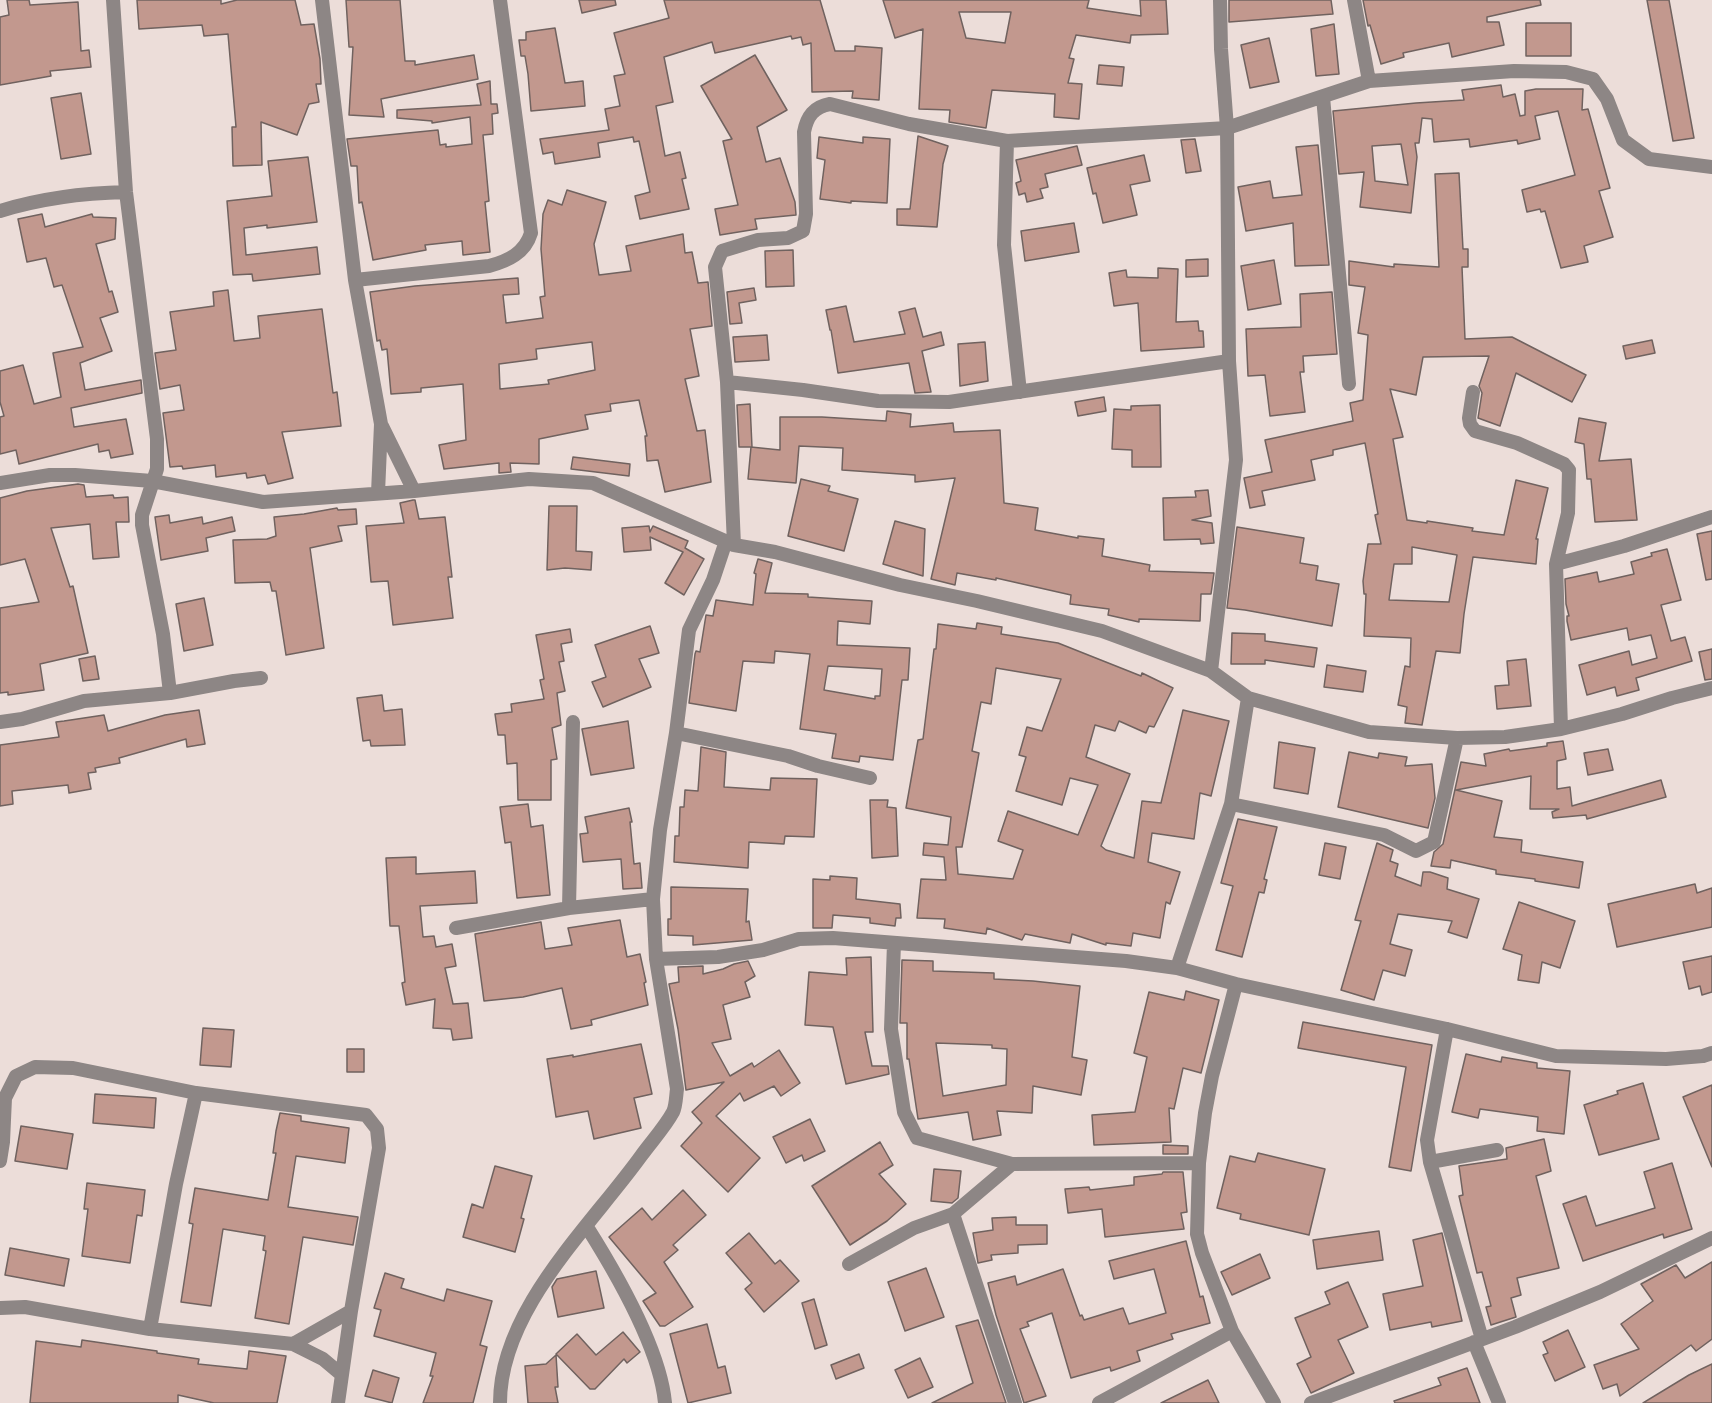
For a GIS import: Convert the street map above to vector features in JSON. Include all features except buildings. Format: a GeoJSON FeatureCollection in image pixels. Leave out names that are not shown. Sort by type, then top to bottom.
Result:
{"type":"FeatureCollection","features":[{"type":"Feature","properties":{"kind":"street"},"geometry":{"type":"LineString","coordinates":[[113,0],[126,192],[158,439],[157,469],[142,515],[142,525],[163,634],[170,693]]}},
{"type":"Feature","properties":{"kind":"street"},"geometry":{"type":"LineString","coordinates":[[322,0],[355,280],[381,424],[378,493]]}},
{"type":"Feature","properties":{"kind":"street"},"geometry":{"type":"LineString","coordinates":[[355,280],[489,266],[506,261],[528,243],[531,233],[500,0]]}},
{"type":"Feature","properties":{"kind":"street"},"geometry":{"type":"LineString","coordinates":[[1211,671],[1236,460],[1229,361],[1227,128],[1220,0]]}},
{"type":"Feature","properties":{"kind":"street"},"geometry":{"type":"LineString","coordinates":[[1354,0],[1369,81]]}},
{"type":"Feature","properties":{"kind":"street"},"geometry":{"type":"LineString","coordinates":[[500,1403],[506,1357],[533,1299],[550,1273],[620,1185],[674,1110],[677,1089],[656,958],[653,899],[660,830],[676,733],[689,630],[730,543],[727,382],[715,267],[722,251],[758,240],[788,238],[803,231],[806,214],[804,132],[806,121],[813,111],[830,104],[909,124],[1007,141],[1227,128],[1369,81],[1514,71],[1566,72],[1593,79],[1607,99],[1623,140],[1648,159],[1712,167]]}},
{"type":"Feature","properties":{"kind":"street"},"geometry":{"type":"LineString","coordinates":[[1323,97],[1349,384]]}},
{"type":"Feature","properties":{"kind":"street"},"geometry":{"type":"LineString","coordinates":[[1007,141],[1004,244],[1020,392]]}},
{"type":"Feature","properties":{"kind":"street"},"geometry":{"type":"LineString","coordinates":[[0,211],[29,202],[71,195],[126,192]]}},
{"type":"Feature","properties":{"kind":"street"},"geometry":{"type":"LineString","coordinates":[[727,382],[878,401],[949,402],[1229,361]]}},
{"type":"Feature","properties":{"kind":"street"},"geometry":{"type":"LineString","coordinates":[[1473,392],[1469,418],[1475,431],[1517,443],[1568,467],[1568,513],[1556,564],[1561,729]]}},
{"type":"Feature","properties":{"kind":"street"},"geometry":{"type":"LineString","coordinates":[[381,424],[414,491]]}},
{"type":"Feature","properties":{"kind":"street"},"geometry":{"type":"LineString","coordinates":[[0,483],[50,475],[152,481],[263,502],[414,491],[529,478],[593,483],[730,543],[1102,632],[1211,671],[1248,698],[1369,732],[1457,738],[1505,738],[1561,729],[1712,688]]}},
{"type":"Feature","properties":{"kind":"street"},"geometry":{"type":"LineString","coordinates":[[1556,564],[1624,546],[1712,517]]}},
{"type":"Feature","properties":{"kind":"street"},"geometry":{"type":"LineString","coordinates":[[0,722],[21,719],[84,701],[170,693],[261,678]]}},
{"type":"Feature","properties":{"kind":"street"},"geometry":{"type":"LineString","coordinates":[[1177,968],[1231,804],[1248,698]]}},
{"type":"Feature","properties":{"kind":"street"},"geometry":{"type":"LineString","coordinates":[[569,908],[573,722]]}},
{"type":"Feature","properties":{"kind":"street"},"geometry":{"type":"LineString","coordinates":[[676,733],[788,756],[818,766],[870,778]]}},
{"type":"Feature","properties":{"kind":"street"},"geometry":{"type":"LineString","coordinates":[[1231,804],[1384,834],[1416,851],[1434,842],[1457,738]]}},
{"type":"Feature","properties":{"kind":"street"},"geometry":{"type":"LineString","coordinates":[[456,928],[569,908],[653,899]]}},
{"type":"Feature","properties":{"kind":"street"},"geometry":{"type":"LineString","coordinates":[[656,958],[718,957],[763,950],[799,939],[833,938],[1126,961],[1177,968],[1236,984],[1447,1029],[1556,1056],[1666,1059],[1703,1056],[1712,1053]]}},
{"type":"Feature","properties":{"kind":"street"},"geometry":{"type":"LineString","coordinates":[[894,942],[891,1029],[904,1112],[917,1138],[1012,1164],[1199,1163]]}},
{"type":"Feature","properties":{"kind":"street"},"geometry":{"type":"LineString","coordinates":[[1236,984],[1204,1113],[1199,1163],[1197,1234],[1232,1331],[1274,1403]]}},
{"type":"Feature","properties":{"kind":"street"},"geometry":{"type":"LineString","coordinates":[[1447,1029],[1427,1140],[1430,1162],[1478,1340],[1499,1403]]}},
{"type":"Feature","properties":{"kind":"street"},"geometry":{"type":"LineString","coordinates":[[0,1161],[5,1098],[16,1076],[35,1067],[73,1068],[196,1093],[366,1115],[377,1129],[379,1148],[338,1403]]}},
{"type":"Feature","properties":{"kind":"street"},"geometry":{"type":"LineString","coordinates":[[150,1329],[176,1184],[196,1093]]}},
{"type":"Feature","properties":{"kind":"street"},"geometry":{"type":"LineString","coordinates":[[1430,1162],[1497,1150]]}},
{"type":"Feature","properties":{"kind":"street"},"geometry":{"type":"LineString","coordinates":[[849,1264],[914,1228],[953,1214],[1012,1164]]}},
{"type":"Feature","properties":{"kind":"street"},"geometry":{"type":"LineString","coordinates":[[953,1214],[1015,1403]]}},
{"type":"Feature","properties":{"kind":"street"},"geometry":{"type":"LineString","coordinates":[[587,1227],[611,1265],[650,1347],[664,1392],[665,1403]]}},
{"type":"Feature","properties":{"kind":"street"},"geometry":{"type":"LineString","coordinates":[[1311,1403],[1600,1292],[1712,1238]]}},
{"type":"Feature","properties":{"kind":"street"},"geometry":{"type":"LineString","coordinates":[[0,1308],[25,1307],[150,1329],[293,1344],[323,1359],[342,1375]]}},
{"type":"Feature","properties":{"kind":"street"},"geometry":{"type":"LineString","coordinates":[[293,1344],[351,1311]]}},
{"type":"Feature","properties":{"kind":"street"},"geometry":{"type":"LineString","coordinates":[[1099,1403],[1232,1331]]}}]}
